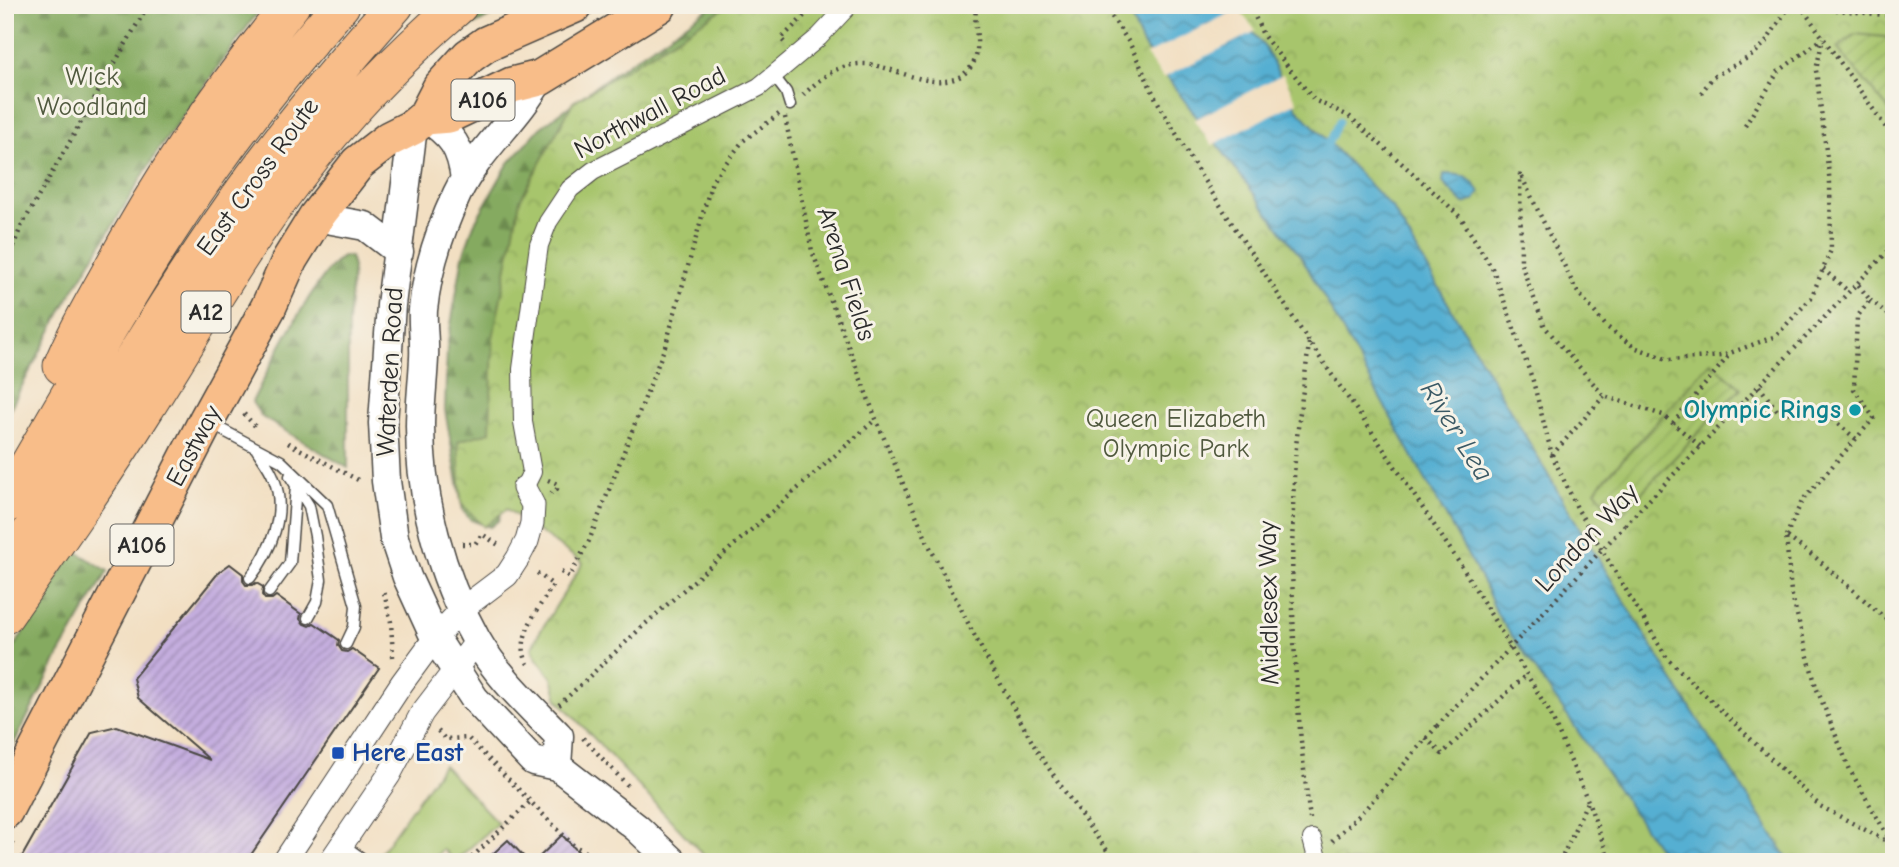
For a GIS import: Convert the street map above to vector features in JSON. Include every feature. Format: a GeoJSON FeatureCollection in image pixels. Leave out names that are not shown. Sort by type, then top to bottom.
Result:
{"type":"FeatureCollection","features":[{"type":"Feature","properties":{"kind":"highway"},"geometry":{"type":"LineString","coordinates":[[9,500],[66,357],[144,210],[205,116],[290,5]]}},
{"type":"Feature","properties":{"kind":"highway","name":"East Cross Route"},"geometry":{"type":"LineString","coordinates":[[9,500],[108,331],[205,177],[279,80],[341,5]]}},
{"type":"Feature","properties":{"kind":"highway","name":"East Cross Route"},"geometry":{"type":"LineString","coordinates":[[5,576],[135,354],[189,271],[302,113],[395,5]]}},
{"type":"Feature","properties":{"kind":"highway","name":"A12"},"geometry":{"type":"LineString","coordinates":[[5,615],[143,413],[224,282],[294,178],[360,100],[459,5]]}},
{"type":"Feature","properties":{"kind":"main road","name":"A106"},"geometry":{"type":"LineString","coordinates":[[419,122],[440,88],[469,56],[486,44],[575,5]]}},
{"type":"Feature","properties":{"kind":"main road","name":"Eastway"},"geometry":{"type":"LineString","coordinates":[[5,811],[206,421],[268,308],[290,259],[316,217],[358,163],[419,122],[449,115],[512,85],[540,78],[659,5]]}},
{"type":"Feature","properties":{"kind":"street","name":"Northwall Road"},"geometry":{"type":"LineString","coordinates":[[284,862],[402,683],[435,638],[462,609],[507,575],[522,550],[531,523],[533,506],[524,488],[532,472],[525,440],[522,391],[527,327],[539,245],[555,210],[570,189],[593,171],[648,141],[747,94],[819,37],[849,5]]}},
{"type":"Feature","properties":{"kind":"street","name":"Waterden Road"},"geometry":{"type":"LineString","coordinates":[[540,78],[522,107],[489,144],[465,179],[437,241],[423,311],[425,344],[420,428],[430,520],[443,563],[477,641],[508,682],[559,736],[557,766]]}},
{"type":"Feature","properties":{"kind":"street"},"geometry":{"type":"LineString","coordinates":[[419,122],[442,128],[453,140],[462,157],[465,179]]}},
{"type":"Feature","properties":{"kind":"street","name":"Waterden Road"},"geometry":{"type":"LineString","coordinates":[[419,122],[391,305],[383,423],[386,481],[394,538],[400,558],[435,638],[474,698],[533,761],[557,766],[637,828],[673,862]]}},
{"type":"Feature","properties":{"kind":"street"},"geometry":{"type":"LineString","coordinates":[[316,217],[365,226],[399,252]]}},
{"type":"Feature","properties":{"kind":"street"},"geometry":{"type":"LineString","coordinates":[[336,853],[390,775],[422,713],[477,641]]}},
{"type":"Feature","properties":{"kind":"street"},"geometry":{"type":"LineString","coordinates":[[1312,839],[1317,859]]}},
{"type":"Feature","properties":{"kind":"lane"},"geometry":{"type":"LineString","coordinates":[[773,75],[786,92],[787,108]]}},
{"type":"Feature","properties":{"kind":"lane"},"geometry":{"type":"LineString","coordinates":[[206,421],[281,461],[327,505],[356,606],[354,627],[346,645]]}},
{"type":"Feature","properties":{"kind":"lane"},"geometry":{"type":"LineString","coordinates":[[250,578],[261,564],[278,525],[279,498],[274,477],[256,447]]}},
{"type":"Feature","properties":{"kind":"lane"},"geometry":{"type":"LineString","coordinates":[[281,461],[309,506],[321,580],[317,602],[308,618]]}},
{"type":"Feature","properties":{"kind":"lane"},"geometry":{"type":"LineString","coordinates":[[269,592],[290,563],[296,486]]}},
{"type":"Feature","properties":{"kind":"lane"},"geometry":{"type":"LineString","coordinates":[[336,853],[367,862]]}},
{"type":"Feature","properties":{"kind":"path"},"geometry":{"type":"LineString","coordinates":[[5,266],[21,228],[148,5]]}},
{"type":"Feature","properties":{"kind":"path"},"geometry":{"type":"LineString","coordinates":[[781,39],[816,5]]}},
{"type":"Feature","properties":{"kind":"path"},"geometry":{"type":"LineString","coordinates":[[561,572],[569,577],[589,541],[661,356],[712,181],[743,141],[832,70],[848,65],[872,64],[913,78],[934,81],[949,80],[961,74],[970,68],[976,54],[978,39],[974,16],[977,5]]}},
{"type":"Feature","properties":{"kind":"path"},"geometry":{"type":"LineString","coordinates":[[1104,5],[1130,44],[1156,99],[1196,168],[1309,342],[1464,570],[1550,713],[1588,801],[1610,862]]}},
{"type":"Feature","properties":{"kind":"path"},"geometry":{"type":"LineString","coordinates":[[1250,5],[1264,35],[1314,100],[1349,116],[1448,205],[1468,228],[1488,259],[1533,381],[1552,455],[1578,510],[1667,658],[1820,806],[1893,844]]}},
{"type":"Feature","properties":{"kind":"path"},"geometry":{"type":"LineString","coordinates":[[1700,93],[1713,77],[1753,55],[1766,42],[1790,5]]}},
{"type":"Feature","properties":{"kind":"path"},"geometry":{"type":"LineString","coordinates":[[1801,6],[1894,16]]}},
{"type":"Feature","properties":{"kind":"path"},"geometry":{"type":"LineString","coordinates":[[1801,6],[1894,139]]}},
{"type":"Feature","properties":{"kind":"path"},"geometry":{"type":"LineString","coordinates":[[1745,126],[1778,72],[1823,38]]}},
{"type":"Feature","properties":{"kind":"path"},"geometry":{"type":"LineString","coordinates":[[1700,446],[1663,415],[1604,396],[1545,327],[1521,264],[1520,173],[1576,290],[1607,327],[1634,347],[1669,360],[1722,356],[1776,336],[1811,298],[1831,250],[1830,183],[1816,70],[1823,38]]}},
{"type":"Feature","properties":{"kind":"path","name":"Arena Fields"},"geometry":{"type":"LineString","coordinates":[[787,108],[812,251],[876,419],[928,541],[1037,751],[1116,862]]}},
{"type":"Feature","properties":{"kind":"path","name":"London Way"},"geometry":{"type":"LineString","coordinates":[[1317,859],[1625,525],[1894,245]]}},
{"type":"Feature","properties":{"kind":"path"},"geometry":{"type":"LineString","coordinates":[[1824,269],[1849,292]]}},
{"type":"Feature","properties":{"kind":"path"},"geometry":{"type":"LineString","coordinates":[[1857,283],[1870,300],[1894,319]]}},
{"type":"Feature","properties":{"kind":"path"},"geometry":{"type":"LineString","coordinates":[[1870,300],[1857,317],[1854,389],[1874,418],[1802,500],[1786,536],[1791,592],[1816,687],[1850,770],[1893,844]]}},
{"type":"Feature","properties":{"kind":"path","name":"Middlesex Way"},"geometry":{"type":"LineString","coordinates":[[1309,342],[1294,479],[1293,576],[1294,670],[1312,839]]}},
{"type":"Feature","properties":{"kind":"path"},"geometry":{"type":"LineString","coordinates":[[1673,424],[1731,352]]}},
{"type":"Feature","properties":{"kind":"path"},"geometry":{"type":"LineString","coordinates":[[1759,386],[1779,413],[1822,410],[1856,439]]}},
{"type":"Feature","properties":{"kind":"path"},"geometry":{"type":"LineString","coordinates":[[1552,455],[1604,396]]}},
{"type":"Feature","properties":{"kind":"path"},"geometry":{"type":"LineString","coordinates":[[244,414],[253,425],[264,431]]}},
{"type":"Feature","properties":{"kind":"path"},"geometry":{"type":"LineString","coordinates":[[555,709],[643,626],[876,419]]}},
{"type":"Feature","properties":{"kind":"path"},"geometry":{"type":"LineString","coordinates":[[287,443],[368,485]]}},
{"type":"Feature","properties":{"kind":"path"},"geometry":{"type":"LineString","coordinates":[[453,537],[460,544],[475,544],[482,534],[492,541]]}},
{"type":"Feature","properties":{"kind":"path"},"geometry":{"type":"LineString","coordinates":[[1786,536],[1816,558],[1894,626]]}},
{"type":"Feature","properties":{"kind":"path"},"geometry":{"type":"LineString","coordinates":[[532,669],[522,651],[525,635],[553,585],[544,578]]}},
{"type":"Feature","properties":{"kind":"path"},"geometry":{"type":"LineString","coordinates":[[383,588],[391,622],[393,659]]}},
{"type":"Feature","properties":{"kind":"path"},"geometry":{"type":"LineString","coordinates":[[1426,738],[1442,754],[1526,676]]}},
{"type":"Feature","properties":{"kind":"path"},"geometry":{"type":"LineString","coordinates":[[436,730],[445,739],[468,738],[522,794],[532,800],[574,846],[607,862]]}},
{"type":"Feature","properties":{"kind":"path"},"geometry":{"type":"LineString","coordinates":[[467,862],[532,800]]}},
{"type":"Feature","properties":{"kind":"path"},"geometry":{"type":"LineString","coordinates":[[1560,862],[1588,801]]}},
{"type":"Feature","properties":{"kind":"green space","name":"Wick Woodland"},"geometry":{"type":"Polygon","coordinates":[[[5,5],[263,5],[159,149],[67,301],[5,418],[5,5]]]}},
{"type":"Feature","properties":{"kind":"green space"},"geometry":{"type":"Polygon","coordinates":[[[480,5],[511,5],[452,37],[480,5]]]}},
{"type":"Feature","properties":{"kind":"green space"},"geometry":{"type":"Polygon","coordinates":[[[713,5],[795,5],[502,503],[499,520],[490,527],[471,520],[463,511],[445,410],[447,347],[463,256],[474,224],[508,164],[540,128],[713,5]]]}},
{"type":"Feature","properties":{"kind":"green space","name":"Queen Elizabeth Olympic Park"},"geometry":{"type":"Polygon","coordinates":[[[729,5],[1894,5],[1894,862],[710,862],[558,700],[552,678],[532,648],[583,563],[507,509],[484,527],[461,503],[458,441],[490,432],[493,338],[520,200],[573,102],[729,5]]]}},
{"type":"Feature","properties":{"kind":"green space"},"geometry":{"type":"Polygon","coordinates":[[[1855,34],[1894,38],[1894,116],[1837,48],[1855,34]]]}},
{"type":"Feature","properties":{"kind":"green space"},"geometry":{"type":"Polygon","coordinates":[[[344,256],[350,257],[353,267],[348,323],[348,468],[262,417],[252,402],[307,300],[333,265],[344,256]]]}},
{"type":"Feature","properties":{"kind":"green space"},"geometry":{"type":"Polygon","coordinates":[[[1711,362],[1741,388],[1617,518],[1595,490],[1711,362]]]}},
{"type":"Feature","properties":{"kind":"green space"},"geometry":{"type":"Polygon","coordinates":[[[74,550],[108,571],[59,655],[5,761],[5,662],[74,550]]]}},
{"type":"Feature","properties":{"kind":"green space"},"geometry":{"type":"Polygon","coordinates":[[[443,765],[498,823],[455,861],[443,849],[430,862],[388,862],[379,855],[443,765]]]}},
{"type":"Feature","properties":{"kind":"water","name":"River Lea"},"geometry":{"type":"Polygon","coordinates":[[[1125,5],[1231,5],[1266,49],[1297,109],[1393,209],[1565,504],[1672,679],[1790,862],[1668,862],[1497,614],[1486,588],[1302,258],[1143,45],[1125,5]]]}},
{"type":"Feature","properties":{"kind":"water"},"geometry":{"type":"Polygon","coordinates":[[[1444,174],[1461,175],[1473,182],[1480,192],[1475,200],[1464,204],[1443,183],[1444,174]]]}},
{"type":"Feature","properties":{"kind":"pier"},"geometry":{"type":"Polygon","coordinates":[[[1238,9],[1256,31],[1163,78],[1146,55],[1238,9]]]}},
{"type":"Feature","properties":{"kind":"pier"},"geometry":{"type":"Polygon","coordinates":[[[1283,74],[1297,102],[1212,145],[1194,120],[1283,74]]]}},
{"type":"Feature","properties":{"kind":"building"},"geometry":{"type":"Polygon","coordinates":[[[230,564],[243,574],[246,585],[256,583],[263,587],[262,595],[265,599],[276,596],[301,614],[300,619],[304,624],[309,626],[314,623],[339,640],[338,645],[342,651],[352,649],[379,668],[246,862],[19,862],[92,732],[117,726],[210,760],[138,698],[133,678],[219,572],[230,564]]]}},
{"type":"Feature","properties":{"kind":"building"},"geometry":{"type":"Polygon","coordinates":[[[562,835],[588,862],[534,862],[562,835]]]}},
{"type":"Feature","properties":{"kind":"building"},"geometry":{"type":"Polygon","coordinates":[[[508,840],[529,862],[484,862],[508,840]]]}},
{"type":"Feature","properties":{"kind":"waterway"},"geometry":{"type":"LineString","coordinates":[[1326,149],[1339,121]]}},
{"type":"Feature","properties":{"kind":"place","name":"Olympic Rings"},"geometry":{"type":"Point","coordinates":[1855,410]}},
{"type":"Feature","properties":{"kind":"place","name":"Here East"},"geometry":{"type":"Point","coordinates":[338,753]}}]}
